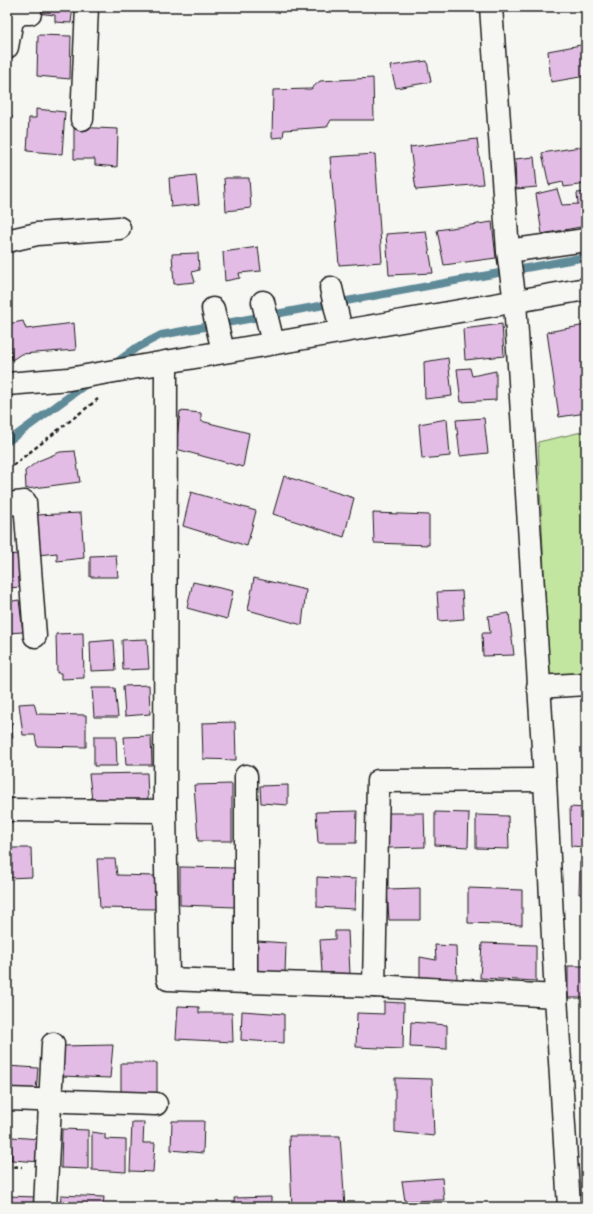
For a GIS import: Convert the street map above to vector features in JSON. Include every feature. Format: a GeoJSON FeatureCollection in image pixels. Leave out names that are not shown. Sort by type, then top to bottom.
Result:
{"type":"FeatureCollection","features":[{"type":"Feature","properties":{"kind":"street"},"geometry":{"type":"LineString","coordinates":[[82,119],[88,7]]}},
{"type":"Feature","properties":{"kind":"street"},"geometry":{"type":"LineString","coordinates":[[491,7],[508,251],[515,302],[545,780],[569,1207]]}},
{"type":"Feature","properties":{"kind":"street"},"geometry":{"type":"LineString","coordinates":[[7,47],[12,20],[21,13],[30,13]]}},
{"type":"Feature","properties":{"kind":"street"},"geometry":{"type":"LineString","coordinates":[[7,240],[37,234],[119,228]]}},
{"type":"Feature","properties":{"kind":"street"},"geometry":{"type":"LineString","coordinates":[[508,251],[586,240]]}},
{"type":"Feature","properties":{"kind":"street"},"geometry":{"type":"LineString","coordinates":[[331,288],[341,330]]}},
{"type":"Feature","properties":{"kind":"street"},"geometry":{"type":"LineString","coordinates":[[7,384],[69,379],[341,330],[586,289]]}},
{"type":"Feature","properties":{"kind":"street"},"geometry":{"type":"LineString","coordinates":[[263,302],[273,343]]}},
{"type":"Feature","properties":{"kind":"street"},"geometry":{"type":"LineString","coordinates":[[214,309],[223,351]]}},
{"type":"Feature","properties":{"kind":"street"},"geometry":{"type":"LineString","coordinates":[[166,362],[165,812],[168,979],[374,986],[556,996]]}},
{"type":"Feature","properties":{"kind":"street"},"geometry":{"type":"LineString","coordinates":[[7,504],[26,502],[35,636]]}},
{"type":"Feature","properties":{"kind":"street"},"geometry":{"type":"LineString","coordinates":[[538,687],[586,684]]}},
{"type":"Feature","properties":{"kind":"street"},"geometry":{"type":"LineString","coordinates":[[246,776],[246,982]]}},
{"type":"Feature","properties":{"kind":"street"},"geometry":{"type":"LineString","coordinates":[[374,986],[378,781],[545,780]]}},
{"type":"Feature","properties":{"kind":"street"},"geometry":{"type":"LineString","coordinates":[[7,810],[165,812]]}},
{"type":"Feature","properties":{"kind":"street"},"geometry":{"type":"LineString","coordinates":[[45,1207],[52,1101],[53,1044]]}},
{"type":"Feature","properties":{"kind":"street"},"geometry":{"type":"LineString","coordinates":[[7,1099],[156,1104]]}},
{"type":"Feature","properties":{"kind":"path"},"geometry":{"type":"LineString","coordinates":[[7,470],[104,395]]}},
{"type":"Feature","properties":{"kind":"green space"},"geometry":{"type":"Polygon","coordinates":[[[586,431],[586,675],[549,677],[538,442],[586,431]]]}},
{"type":"Feature","properties":{"kind":"building"},"geometry":{"type":"Polygon","coordinates":[[[36,7],[73,7],[71,23],[55,22],[55,15],[36,13],[36,7]]]}},
{"type":"Feature","properties":{"kind":"building"},"geometry":{"type":"Polygon","coordinates":[[[38,35],[71,36],[70,79],[37,76],[38,35]]]}},
{"type":"Feature","properties":{"kind":"building"},"geometry":{"type":"Polygon","coordinates":[[[586,44],[586,76],[551,82],[548,51],[586,44]]]}},
{"type":"Feature","properties":{"kind":"building"},"geometry":{"type":"Polygon","coordinates":[[[427,61],[431,82],[396,88],[390,66],[427,61]]]}},
{"type":"Feature","properties":{"kind":"building"},"geometry":{"type":"Polygon","coordinates":[[[373,78],[374,120],[331,120],[327,127],[284,130],[283,137],[272,138],[273,90],[311,89],[320,81],[373,78]]]}},
{"type":"Feature","properties":{"kind":"building"},"geometry":{"type":"Polygon","coordinates":[[[36,109],[65,112],[62,154],[27,151],[29,118],[36,118],[36,109]]]}},
{"type":"Feature","properties":{"kind":"building"},"geometry":{"type":"Polygon","coordinates":[[[7,115],[12,116],[9,145],[7,145],[7,115]]]}},
{"type":"Feature","properties":{"kind":"building"},"geometry":{"type":"Polygon","coordinates":[[[74,127],[118,129],[117,167],[95,165],[95,159],[74,159],[74,127]]]}},
{"type":"Feature","properties":{"kind":"building"},"geometry":{"type":"Polygon","coordinates":[[[477,139],[483,184],[416,190],[410,147],[477,139]]]}},
{"type":"Feature","properties":{"kind":"building"},"geometry":{"type":"Polygon","coordinates":[[[586,146],[586,184],[564,187],[563,182],[549,185],[542,153],[586,146]]]}},
{"type":"Feature","properties":{"kind":"building"},"geometry":{"type":"Polygon","coordinates":[[[375,154],[382,262],[339,265],[330,157],[375,154]]]}},
{"type":"Feature","properties":{"kind":"building"},"geometry":{"type":"Polygon","coordinates":[[[534,157],[537,187],[516,189],[515,159],[534,157]]]}},
{"type":"Feature","properties":{"kind":"building"},"geometry":{"type":"Polygon","coordinates":[[[196,175],[199,204],[171,207],[169,178],[196,175]]]}},
{"type":"Feature","properties":{"kind":"building"},"geometry":{"type":"Polygon","coordinates":[[[224,178],[249,178],[251,208],[226,211],[224,178]]]}},
{"type":"Feature","properties":{"kind":"building"},"geometry":{"type":"Polygon","coordinates":[[[557,189],[562,205],[578,204],[577,193],[586,192],[586,226],[542,234],[536,194],[557,189]]]}},
{"type":"Feature","properties":{"kind":"building"},"geometry":{"type":"Polygon","coordinates":[[[492,222],[496,258],[444,265],[437,230],[492,222]]]}},
{"type":"Feature","properties":{"kind":"building"},"geometry":{"type":"Polygon","coordinates":[[[426,231],[433,273],[389,275],[386,234],[426,231]]]}},
{"type":"Feature","properties":{"kind":"building"},"geometry":{"type":"Polygon","coordinates":[[[258,247],[261,271],[239,273],[240,278],[225,281],[223,252],[258,247]]]}},
{"type":"Feature","properties":{"kind":"building"},"geometry":{"type":"Polygon","coordinates":[[[198,253],[199,270],[192,272],[195,282],[174,284],[172,254],[198,253]]]}},
{"type":"Feature","properties":{"kind":"building"},"geometry":{"type":"Polygon","coordinates":[[[23,321],[26,329],[74,323],[76,350],[21,354],[12,360],[8,324],[23,321]]]}},
{"type":"Feature","properties":{"kind":"building"},"geometry":{"type":"Polygon","coordinates":[[[502,324],[504,356],[465,360],[463,329],[502,324]]]}},
{"type":"Feature","properties":{"kind":"building"},"geometry":{"type":"Polygon","coordinates":[[[586,325],[586,413],[559,417],[547,332],[586,325]]]}},
{"type":"Feature","properties":{"kind":"building"},"geometry":{"type":"Polygon","coordinates":[[[448,358],[452,396],[425,399],[424,362],[448,358]]]}},
{"type":"Feature","properties":{"kind":"building"},"geometry":{"type":"Polygon","coordinates":[[[470,368],[472,376],[496,371],[496,400],[461,402],[457,369],[470,368]]]}},
{"type":"Feature","properties":{"kind":"building"},"geometry":{"type":"Polygon","coordinates":[[[180,411],[201,413],[201,421],[249,433],[243,467],[176,449],[180,411]]]}},
{"type":"Feature","properties":{"kind":"building"},"geometry":{"type":"Polygon","coordinates":[[[484,418],[488,453],[460,456],[456,420],[484,418]]]}},
{"type":"Feature","properties":{"kind":"building"},"geometry":{"type":"Polygon","coordinates":[[[447,419],[450,456],[422,459],[419,424],[447,419]]]}},
{"type":"Feature","properties":{"kind":"building"},"geometry":{"type":"Polygon","coordinates":[[[75,451],[80,482],[26,489],[25,471],[38,461],[60,452],[75,451]]]}},
{"type":"Feature","properties":{"kind":"building"},"geometry":{"type":"Polygon","coordinates":[[[284,476],[354,498],[344,537],[273,514],[284,476]]]}},
{"type":"Feature","properties":{"kind":"building"},"geometry":{"type":"Polygon","coordinates":[[[191,492],[256,511],[247,546],[183,526],[191,492]]]}},
{"type":"Feature","properties":{"kind":"building"},"geometry":{"type":"Polygon","coordinates":[[[81,513],[84,558],[57,561],[57,553],[38,555],[36,515],[81,513]]]}},
{"type":"Feature","properties":{"kind":"building"},"geometry":{"type":"Polygon","coordinates":[[[373,513],[429,515],[429,545],[374,543],[373,513]]]}},
{"type":"Feature","properties":{"kind":"building"},"geometry":{"type":"Polygon","coordinates":[[[19,554],[22,587],[7,588],[7,555],[19,554]]]}},
{"type":"Feature","properties":{"kind":"building"},"geometry":{"type":"Polygon","coordinates":[[[116,555],[118,577],[90,577],[90,556],[116,555]]]}},
{"type":"Feature","properties":{"kind":"building"},"geometry":{"type":"Polygon","coordinates":[[[254,578],[306,590],[302,625],[248,610],[254,578]]]}},
{"type":"Feature","properties":{"kind":"building"},"geometry":{"type":"Polygon","coordinates":[[[193,582],[233,591],[227,619],[187,608],[193,582]]]}},
{"type":"Feature","properties":{"kind":"building"},"geometry":{"type":"Polygon","coordinates":[[[462,591],[464,619],[439,621],[437,592],[462,591]]]}},
{"type":"Feature","properties":{"kind":"building"},"geometry":{"type":"Polygon","coordinates":[[[19,600],[23,632],[7,633],[7,602],[19,600]]]}},
{"type":"Feature","properties":{"kind":"building"},"geometry":{"type":"Polygon","coordinates":[[[509,613],[514,655],[483,656],[482,633],[490,633],[488,616],[509,613]]]}},
{"type":"Feature","properties":{"kind":"building"},"geometry":{"type":"Polygon","coordinates":[[[83,633],[84,678],[61,679],[61,673],[57,673],[56,634],[83,633]]]}},
{"type":"Feature","properties":{"kind":"building"},"geometry":{"type":"Polygon","coordinates":[[[147,639],[149,669],[123,670],[122,640],[147,639]]]}},
{"type":"Feature","properties":{"kind":"building"},"geometry":{"type":"Polygon","coordinates":[[[114,640],[116,670],[91,671],[90,642],[114,640]]]}},
{"type":"Feature","properties":{"kind":"building"},"geometry":{"type":"Polygon","coordinates":[[[8,644],[11,677],[7,677],[8,644]]]}},
{"type":"Feature","properties":{"kind":"building"},"geometry":{"type":"Polygon","coordinates":[[[149,685],[150,714],[125,716],[123,686],[149,685]]]}},
{"type":"Feature","properties":{"kind":"building"},"geometry":{"type":"Polygon","coordinates":[[[92,688],[115,688],[118,717],[94,717],[92,688]]]}},
{"type":"Feature","properties":{"kind":"building"},"geometry":{"type":"Polygon","coordinates":[[[34,703],[37,714],[86,715],[86,747],[37,746],[35,735],[23,735],[19,704],[34,703]]]}},
{"type":"Feature","properties":{"kind":"building"},"geometry":{"type":"Polygon","coordinates":[[[9,707],[13,738],[7,738],[7,708],[9,707]]]}},
{"type":"Feature","properties":{"kind":"building"},"geometry":{"type":"Polygon","coordinates":[[[235,722],[236,760],[203,759],[202,723],[235,722]]]}},
{"type":"Feature","properties":{"kind":"building"},"geometry":{"type":"Polygon","coordinates":[[[94,736],[116,736],[117,766],[94,766],[94,736]]]}},
{"type":"Feature","properties":{"kind":"building"},"geometry":{"type":"Polygon","coordinates":[[[151,736],[152,765],[126,765],[124,737],[151,736]]]}},
{"type":"Feature","properties":{"kind":"building"},"geometry":{"type":"Polygon","coordinates":[[[147,773],[148,799],[92,800],[89,774],[147,773]]]}},
{"type":"Feature","properties":{"kind":"building"},"geometry":{"type":"Polygon","coordinates":[[[232,784],[232,841],[198,841],[194,785],[232,784]]]}},
{"type":"Feature","properties":{"kind":"building"},"geometry":{"type":"Polygon","coordinates":[[[288,785],[288,805],[261,803],[260,786],[288,785]]]}},
{"type":"Feature","properties":{"kind":"building"},"geometry":{"type":"Polygon","coordinates":[[[570,807],[586,808],[586,847],[571,846],[570,807]]]}},
{"type":"Feature","properties":{"kind":"building"},"geometry":{"type":"Polygon","coordinates":[[[357,811],[356,843],[318,843],[316,812],[357,811]]]}},
{"type":"Feature","properties":{"kind":"building"},"geometry":{"type":"Polygon","coordinates":[[[435,812],[469,813],[468,847],[435,845],[435,812]]]}},
{"type":"Feature","properties":{"kind":"building"},"geometry":{"type":"Polygon","coordinates":[[[387,813],[424,813],[425,847],[388,848],[387,813]]]}},
{"type":"Feature","properties":{"kind":"building"},"geometry":{"type":"Polygon","coordinates":[[[476,815],[508,816],[509,849],[476,848],[476,815]]]}},
{"type":"Feature","properties":{"kind":"building"},"geometry":{"type":"Polygon","coordinates":[[[7,848],[31,848],[32,877],[7,878],[7,848]]]}},
{"type":"Feature","properties":{"kind":"building"},"geometry":{"type":"Polygon","coordinates":[[[97,859],[115,859],[117,875],[155,876],[156,909],[100,908],[97,859]]]}},
{"type":"Feature","properties":{"kind":"building"},"geometry":{"type":"Polygon","coordinates":[[[580,862],[586,862],[586,894],[579,894],[580,862]]]}},
{"type":"Feature","properties":{"kind":"building"},"geometry":{"type":"Polygon","coordinates":[[[180,867],[236,868],[235,907],[180,905],[180,867]]]}},
{"type":"Feature","properties":{"kind":"building"},"geometry":{"type":"Polygon","coordinates":[[[317,877],[356,879],[355,909],[317,907],[317,877]]]}},
{"type":"Feature","properties":{"kind":"building"},"geometry":{"type":"Polygon","coordinates":[[[420,888],[420,920],[389,920],[387,889],[420,888]]]}},
{"type":"Feature","properties":{"kind":"building"},"geometry":{"type":"Polygon","coordinates":[[[468,888],[522,890],[522,925],[468,923],[468,888]]]}},
{"type":"Feature","properties":{"kind":"building"},"geometry":{"type":"Polygon","coordinates":[[[335,931],[348,931],[350,974],[322,973],[320,940],[335,939],[335,931]]]}},
{"type":"Feature","properties":{"kind":"building"},"geometry":{"type":"Polygon","coordinates":[[[257,941],[286,943],[285,974],[256,972],[257,941]]]}},
{"type":"Feature","properties":{"kind":"building"},"geometry":{"type":"Polygon","coordinates":[[[482,943],[536,945],[536,981],[480,978],[482,943]]]}},
{"type":"Feature","properties":{"kind":"building"},"geometry":{"type":"Polygon","coordinates":[[[435,945],[456,946],[457,979],[420,977],[420,957],[436,960],[435,945]]]}},
{"type":"Feature","properties":{"kind":"building"},"geometry":{"type":"Polygon","coordinates":[[[568,966],[586,966],[586,998],[568,998],[568,966]]]}},
{"type":"Feature","properties":{"kind":"building"},"geometry":{"type":"Polygon","coordinates":[[[384,1002],[404,1003],[403,1049],[356,1047],[357,1013],[384,1014],[384,1002]]]}},
{"type":"Feature","properties":{"kind":"building"},"geometry":{"type":"Polygon","coordinates":[[[178,1006],[199,1007],[199,1013],[232,1013],[233,1042],[176,1039],[178,1006]]]}},
{"type":"Feature","properties":{"kind":"building"},"geometry":{"type":"Polygon","coordinates":[[[242,1011],[284,1014],[284,1043],[241,1040],[242,1011]]]}},
{"type":"Feature","properties":{"kind":"building"},"geometry":{"type":"Polygon","coordinates":[[[411,1022],[447,1025],[447,1049],[410,1047],[411,1022]]]}},
{"type":"Feature","properties":{"kind":"building"},"geometry":{"type":"Polygon","coordinates":[[[113,1045],[110,1078],[61,1076],[61,1046],[113,1045]]]}},
{"type":"Feature","properties":{"kind":"building"},"geometry":{"type":"Polygon","coordinates":[[[121,1063],[157,1063],[157,1094],[121,1095],[121,1063]]]}},
{"type":"Feature","properties":{"kind":"building"},"geometry":{"type":"Polygon","coordinates":[[[7,1066],[38,1068],[36,1092],[7,1091],[7,1066]]]}},
{"type":"Feature","properties":{"kind":"building"},"geometry":{"type":"Polygon","coordinates":[[[395,1078],[432,1079],[434,1136],[395,1132],[395,1078]]]}},
{"type":"Feature","properties":{"kind":"building"},"geometry":{"type":"Polygon","coordinates":[[[172,1121],[204,1121],[203,1153],[171,1150],[172,1121]]]}},
{"type":"Feature","properties":{"kind":"building"},"geometry":{"type":"Polygon","coordinates":[[[132,1122],[144,1122],[143,1143],[155,1143],[153,1172],[130,1171],[132,1122]]]}},
{"type":"Feature","properties":{"kind":"building"},"geometry":{"type":"Polygon","coordinates":[[[62,1129],[88,1130],[88,1169],[61,1168],[62,1129]]]}},
{"type":"Feature","properties":{"kind":"building"},"geometry":{"type":"Polygon","coordinates":[[[92,1132],[105,1134],[105,1139],[126,1140],[126,1172],[92,1170],[92,1132]]]}},
{"type":"Feature","properties":{"kind":"building"},"geometry":{"type":"Polygon","coordinates":[[[289,1136],[340,1136],[345,1207],[292,1207],[289,1136]]]}},
{"type":"Feature","properties":{"kind":"building"},"geometry":{"type":"Polygon","coordinates":[[[7,1137],[11,1137],[12,1160],[7,1160],[7,1137]]]}},
{"type":"Feature","properties":{"kind":"building"},"geometry":{"type":"Polygon","coordinates":[[[11,1137],[41,1139],[40,1162],[12,1160],[11,1137]]]}},
{"type":"Feature","properties":{"kind":"building"},"geometry":{"type":"Polygon","coordinates":[[[442,1178],[444,1200],[405,1201],[402,1181],[442,1178]]]}},
{"type":"Feature","properties":{"kind":"building"},"geometry":{"type":"Polygon","coordinates":[[[61,1195],[104,1197],[103,1207],[60,1207],[61,1195]]]}},
{"type":"Feature","properties":{"kind":"building"},"geometry":{"type":"Polygon","coordinates":[[[7,1196],[37,1197],[36,1207],[7,1207],[7,1196]]]}},
{"type":"Feature","properties":{"kind":"building"},"geometry":{"type":"Polygon","coordinates":[[[271,1197],[271,1206],[287,1205],[287,1207],[235,1207],[234,1198],[271,1197]]]}},
{"type":"Feature","properties":{"kind":"waterway"},"geometry":{"type":"LineString","coordinates":[[113,365],[136,348],[161,335],[586,257]]}},
{"type":"Feature","properties":{"kind":"waterway"},"geometry":{"type":"LineString","coordinates":[[7,442],[89,382]]}}]}
